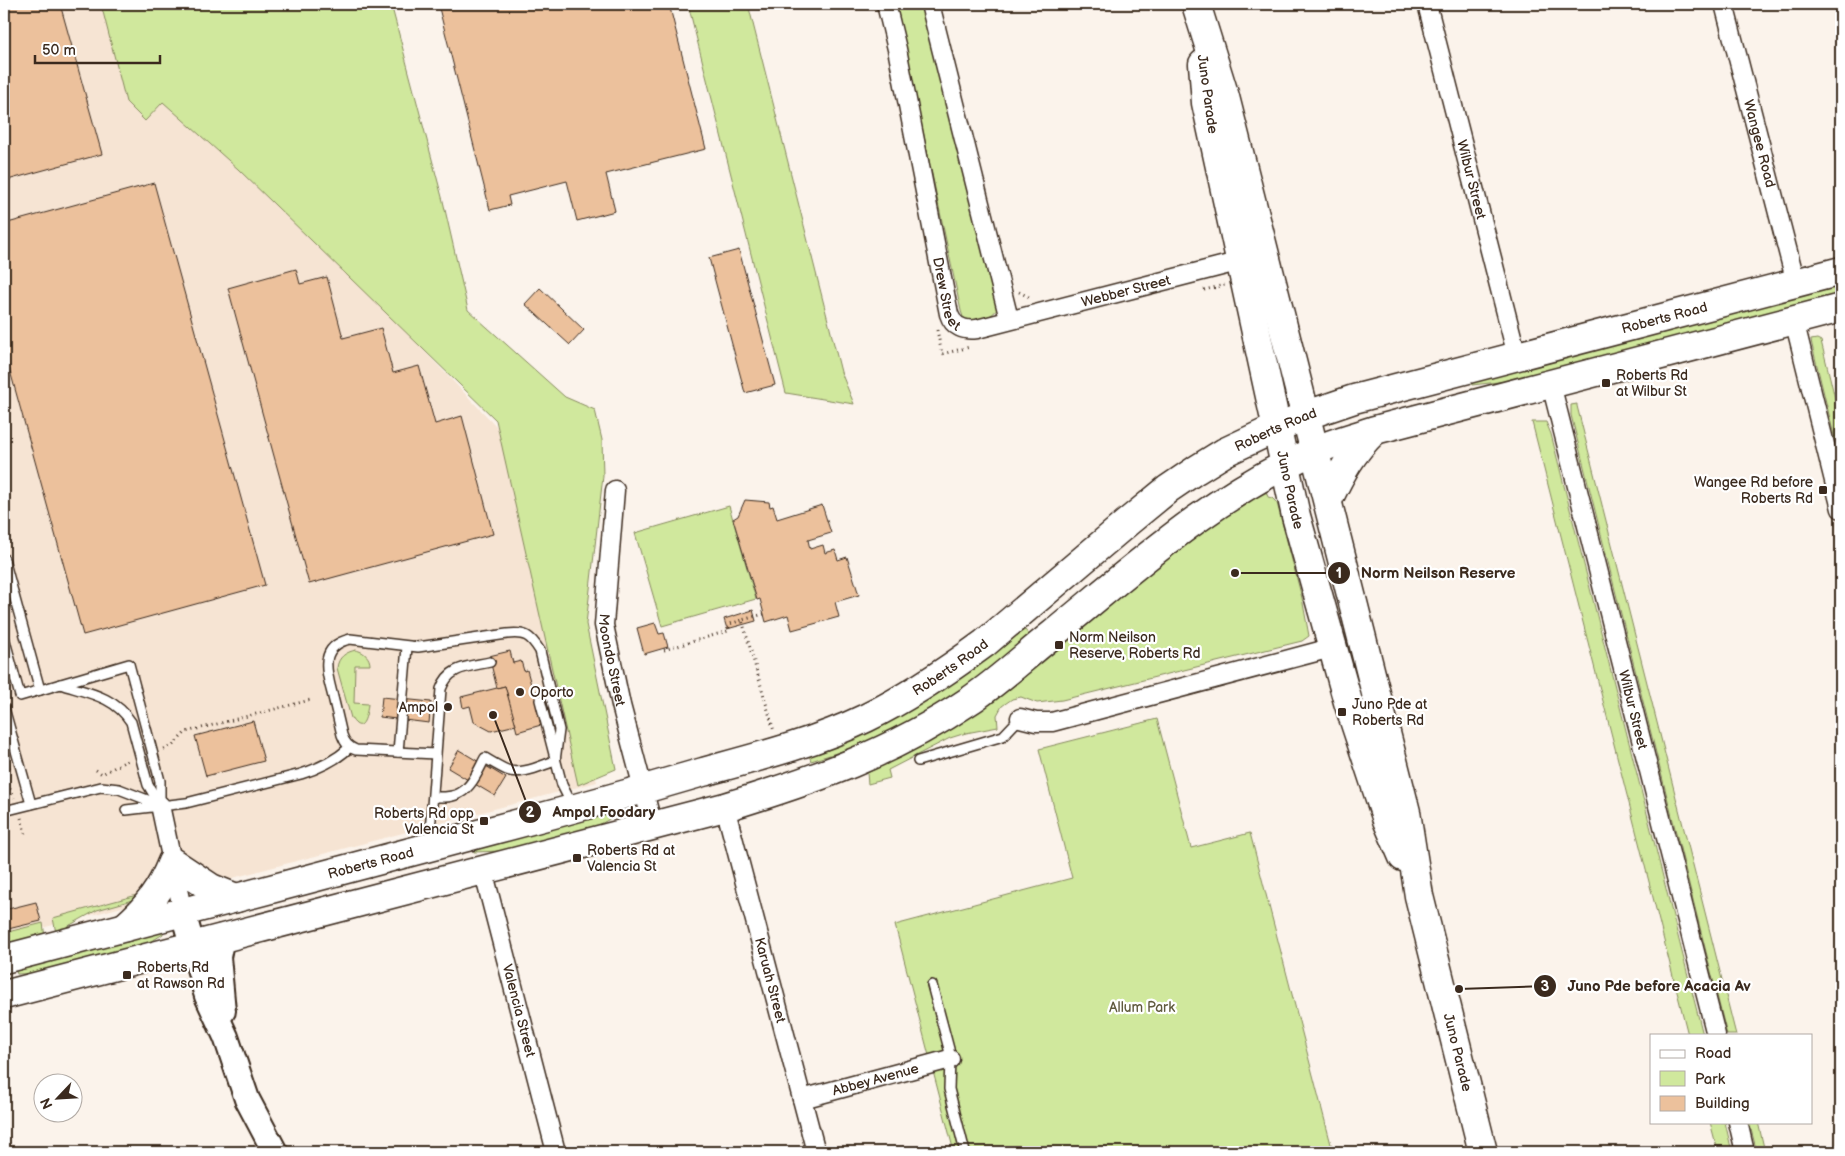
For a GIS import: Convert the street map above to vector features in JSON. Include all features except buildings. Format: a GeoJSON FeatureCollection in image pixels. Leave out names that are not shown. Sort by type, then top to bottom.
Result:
{"type":"FeatureCollection","features":[{"type":"Feature","properties":{"kind":"main road","name":"Juno Parade"},"geometry":{"type":"LineString","coordinates":[[1197,9],[1206,103],[1284,465],[1331,648],[1387,820],[1419,896]]}},
{"type":"Feature","properties":{"kind":"main road","name":"Juno Parade"},"geometry":{"type":"LineString","coordinates":[[1197,9],[1225,97],[1328,500],[1406,812],[1419,896],[1484,1152]]}},
{"type":"Feature","properties":{"kind":"main road","name":"Roberts Road"},"geometry":{"type":"LineString","coordinates":[[4,959],[575,809],[788,748],[825,735],[865,718],[926,686],[985,643],[1168,489],[1225,452],[1276,428],[1306,415],[1354,399],[1841,271]]}},
{"type":"Feature","properties":{"kind":"main road"},"geometry":{"type":"LineString","coordinates":[[4,995],[726,807],[797,785],[847,766],[900,742],[969,701],[1190,523],[1236,492],[1315,450],[1376,430],[1841,308]]}},
{"type":"Feature","properties":{"kind":"main road"},"geometry":{"type":"LineString","coordinates":[[1328,500],[1350,458],[1360,445],[1376,430]]}},
{"type":"Feature","properties":{"kind":"main road"},"geometry":{"type":"LineString","coordinates":[[125,927],[144,910],[156,895],[172,862],[211,888],[236,898]]}},
{"type":"Feature","properties":{"kind":"main road"},"geometry":{"type":"LineString","coordinates":[[183,913],[207,996],[226,1037],[246,1099],[275,1152]]}},
{"type":"Feature","properties":{"kind":"main road"},"geometry":{"type":"LineString","coordinates":[[222,937],[218,957],[218,970],[226,1037]]}},
{"type":"Feature","properties":{"kind":"street","name":"Drew Street"},"geometry":{"type":"LineString","coordinates":[[886,4],[897,49],[951,320],[962,329],[969,330],[1009,319]]}},
{"type":"Feature","properties":{"kind":"street"},"geometry":{"type":"LineString","coordinates":[[930,4],[1009,319]]}},
{"type":"Feature","properties":{"kind":"street","name":"Wilbur Street"},"geometry":{"type":"LineString","coordinates":[[1427,4],[1517,356]]}},
{"type":"Feature","properties":{"kind":"street","name":"Wangee Road"},"geometry":{"type":"LineString","coordinates":[[1724,4],[1796,282]]}},
{"type":"Feature","properties":{"kind":"street","name":"Webber Street"},"geometry":{"type":"LineString","coordinates":[[1009,319],[1240,262]]}},
{"type":"Feature","properties":{"kind":"street"},"geometry":{"type":"LineString","coordinates":[[1794,320],[1841,509]]}},
{"type":"Feature","properties":{"kind":"street","name":"Wilbur Street"},"geometry":{"type":"LineString","coordinates":[[1551,384],[1716,1034]]}},
{"type":"Feature","properties":{"kind":"street","name":"Moondo Street"},"geometry":{"type":"LineString","coordinates":[[615,490],[604,625],[621,705],[653,826]]}},
{"type":"Feature","properties":{"kind":"street"},"geometry":{"type":"LineString","coordinates":[[1020,718],[1036,722],[1052,722],[1331,648]]}},
{"type":"Feature","properties":{"kind":"street"},"geometry":{"type":"LineString","coordinates":[[160,805],[183,913]]}},
{"type":"Feature","properties":{"kind":"street","name":"Karuah Street"},"geometry":{"type":"LineString","coordinates":[[726,807],[816,1152]]}},
{"type":"Feature","properties":{"kind":"street","name":"Valencia Street"},"geometry":{"type":"LineString","coordinates":[[482,870],[556,1152]]}},
{"type":"Feature","properties":{"kind":"street","name":"Abbey Avenue"},"geometry":{"type":"LineString","coordinates":[[802,1098],[950,1059]]}},
{"type":"Feature","properties":{"kind":"street"},"geometry":{"type":"LineString","coordinates":[[1739,1124],[1746,1152]]}},
{"type":"Feature","properties":{"kind":"lane"},"geometry":{"type":"LineString","coordinates":[[4,559],[40,690]]}},
{"type":"Feature","properties":{"kind":"lane"},"geometry":{"type":"LineString","coordinates":[[436,754],[356,750],[350,748],[344,742],[326,671],[331,649],[350,639],[429,647],[507,634],[518,633],[528,636],[534,641],[540,651],[559,730],[555,761]]}},
{"type":"Feature","properties":{"kind":"lane"},"geometry":{"type":"LineString","coordinates":[[4,637],[20,696],[129,664],[160,781],[160,805]]}},
{"type":"Feature","properties":{"kind":"lane"},"geometry":{"type":"LineString","coordinates":[[398,752],[407,646]]}},
{"type":"Feature","properties":{"kind":"lane"},"geometry":{"type":"LineString","coordinates":[[429,848],[441,689],[444,681],[454,670],[490,662]]}},
{"type":"Feature","properties":{"kind":"lane"},"geometry":{"type":"LineString","coordinates":[[60,684],[114,702],[125,713],[131,722],[148,785],[160,805]]}},
{"type":"Feature","properties":{"kind":"lane"},"geometry":{"type":"LineString","coordinates":[[540,700],[562,785],[575,809]]}},
{"type":"Feature","properties":{"kind":"lane"},"geometry":{"type":"LineString","coordinates":[[4,708],[31,804]]}},
{"type":"Feature","properties":{"kind":"lane"},"geometry":{"type":"LineString","coordinates":[[918,762],[1003,736],[1020,718]]}},
{"type":"Feature","properties":{"kind":"lane"},"geometry":{"type":"LineString","coordinates":[[126,810],[200,800],[320,768],[350,748]]}},
{"type":"Feature","properties":{"kind":"lane"},"geometry":{"type":"LineString","coordinates":[[432,797],[454,796],[460,793],[466,788],[486,758],[513,772],[555,761]]}},
{"type":"Feature","properties":{"kind":"lane"},"geometry":{"type":"LineString","coordinates":[[4,811],[101,787],[119,789],[160,805]]}},
{"type":"Feature","properties":{"kind":"lane"},"geometry":{"type":"LineString","coordinates":[[932,985],[950,1059],[949,1089],[965,1152]]}},
{"type":"Feature","properties":{"kind":"path"},"geometry":{"type":"LineString","coordinates":[[1016,283],[1018,292],[1029,297],[1038,295]]}},
{"type":"Feature","properties":{"kind":"path"},"geometry":{"type":"LineString","coordinates":[[664,650],[728,631],[730,624],[764,614]]}},
{"type":"Feature","properties":{"kind":"path"},"geometry":{"type":"LineString","coordinates":[[742,620],[774,734]]}},
{"type":"Feature","properties":{"kind":"path"},"geometry":{"type":"LineString","coordinates":[[152,753],[171,747],[186,732],[310,700]]}},
{"type":"Feature","properties":{"kind":"path"},"geometry":{"type":"LineString","coordinates":[[96,770],[102,774],[131,758],[140,756]]}},
{"type":"Feature","properties":{"kind":"shaded area"},"geometry":{"type":"Polygon","coordinates":[[[4,4],[125,4],[139,54],[500,430],[550,602],[597,782],[4,938],[4,4]]]}},
{"type":"Feature","properties":{"kind":"green space"},"geometry":{"type":"Polygon","coordinates":[[[101,4],[391,4],[443,201],[468,310],[565,397],[595,410],[602,440],[603,476],[586,624],[616,769],[578,785],[496,420],[238,169],[163,102],[145,121],[126,102],[101,4]]]}},
{"type":"Feature","properties":{"kind":"green space"},"geometry":{"type":"Polygon","coordinates":[[[688,4],[748,4],[841,372],[854,404],[786,393],[688,4]]]}},
{"type":"Feature","properties":{"kind":"green space"},"geometry":{"type":"Polygon","coordinates":[[[896,4],[923,4],[998,308],[986,318],[977,320],[967,319],[963,317],[961,311],[896,4]]]}},
{"type":"Feature","properties":{"kind":"green space"},"geometry":{"type":"Polygon","coordinates":[[[1841,285],[1841,295],[1507,381],[1472,385],[1471,382],[1841,285]]]}},
{"type":"Feature","properties":{"kind":"green space"},"geometry":{"type":"Polygon","coordinates":[[[1817,339],[1821,341],[1841,423],[1841,464],[1811,340],[1817,339]]]}},
{"type":"Feature","properties":{"kind":"green space"},"geometry":{"type":"Polygon","coordinates":[[[1577,404],[1736,1034],[1727,1034],[1571,415],[1571,405],[1577,404]]]}},
{"type":"Feature","properties":{"kind":"green space"},"geometry":{"type":"Polygon","coordinates":[[[1532,422],[1546,422],[1551,434],[1703,1034],[1688,1034],[1532,422]]]}},
{"type":"Feature","properties":{"kind":"green space"},"geometry":{"type":"Polygon","coordinates":[[[1266,492],[1268,497],[1277,503],[1302,598],[1309,636],[1302,641],[1062,700],[1037,703],[1021,697],[1012,699],[1002,706],[997,715],[998,727],[950,738],[888,770],[890,778],[868,784],[867,773],[938,736],[988,704],[1046,660],[1205,528],[1224,515],[1266,492]]]}},
{"type":"Feature","properties":{"kind":"green space"},"geometry":{"type":"Polygon","coordinates":[[[729,506],[756,599],[662,626],[635,533],[729,506]]]}},
{"type":"Feature","properties":{"kind":"green space"},"geometry":{"type":"Polygon","coordinates":[[[1025,630],[1031,637],[944,703],[880,739],[811,761],[809,755],[1025,630]]]}},
{"type":"Feature","properties":{"kind":"green space"},"geometry":{"type":"Polygon","coordinates":[[[356,650],[366,655],[370,665],[355,665],[354,703],[368,704],[364,722],[361,725],[355,723],[351,718],[337,668],[343,656],[356,650]]]}},
{"type":"Feature","properties":{"kind":"green space","name":"Allum Park"},"geometry":{"type":"Polygon","coordinates":[[[1157,719],[1191,848],[1250,833],[1333,1152],[954,1152],[895,925],[1072,878],[1039,749],[1157,719]]]}},
{"type":"Feature","properties":{"kind":"green space"},"geometry":{"type":"Polygon","coordinates":[[[621,810],[620,813],[599,825],[577,832],[502,851],[474,852],[473,849],[621,810]]]}},
{"type":"Feature","properties":{"kind":"green space"},"geometry":{"type":"Polygon","coordinates":[[[143,891],[136,899],[97,910],[56,933],[53,918],[137,895],[143,891]]]}},
{"type":"Feature","properties":{"kind":"green space"},"geometry":{"type":"Polygon","coordinates":[[[43,923],[45,937],[4,948],[4,933],[43,923]]]}},
{"type":"Feature","properties":{"kind":"green space"},"geometry":{"type":"Polygon","coordinates":[[[162,930],[163,934],[147,943],[93,959],[36,972],[17,974],[15,969],[162,930]]]}},
{"type":"Feature","properties":{"kind":"green space"},"geometry":{"type":"Polygon","coordinates":[[[1711,1124],[1725,1124],[1732,1152],[1718,1152],[1711,1124]]]}},
{"type":"Feature","properties":{"kind":"green space"},"geometry":{"type":"Polygon","coordinates":[[[1750,1124],[1758,1124],[1765,1152],[1757,1152],[1750,1124]]]}},
{"type":"Feature","properties":{"kind":"place","name":"Roberts Rd at Wilbur St"},"geometry":{"type":"Point","coordinates":[1606,383]}},
{"type":"Feature","properties":{"kind":"place","name":"Wangee Rd before Roberts Rd"},"geometry":{"type":"Point","coordinates":[1823,490]}},
{"type":"Feature","properties":{"kind":"place","name":"Norm Neilson Reserve"},"geometry":{"type":"Point","coordinates":[1235,573]}},
{"type":"Feature","properties":{"kind":"place","name":"Norm Neilson Reserve, Roberts Rd"},"geometry":{"type":"Point","coordinates":[1059,645]}},
{"type":"Feature","properties":{"kind":"place","name":"Oporto"},"geometry":{"type":"Point","coordinates":[520,692]}},
{"type":"Feature","properties":{"kind":"place","name":"Ampol"},"geometry":{"type":"Point","coordinates":[448,707]}},
{"type":"Feature","properties":{"kind":"place","name":"Juno Pde at Roberts Rd"},"geometry":{"type":"Point","coordinates":[1342,712]}},
{"type":"Feature","properties":{"kind":"place","name":"Ampol Foodary"},"geometry":{"type":"Point","coordinates":[493,715]}},
{"type":"Feature","properties":{"kind":"place","name":"Roberts Rd opp Valencia St"},"geometry":{"type":"Point","coordinates":[484,821]}},
{"type":"Feature","properties":{"kind":"place","name":"Roberts Rd at Valencia St"},"geometry":{"type":"Point","coordinates":[577,858]}},
{"type":"Feature","properties":{"kind":"place","name":"Roberts Rd at Rawson Rd"},"geometry":{"type":"Point","coordinates":[127,975]}},
{"type":"Feature","properties":{"kind":"place","name":"Juno Pde before Acacia Av"},"geometry":{"type":"Point","coordinates":[1459,989]}}]}
